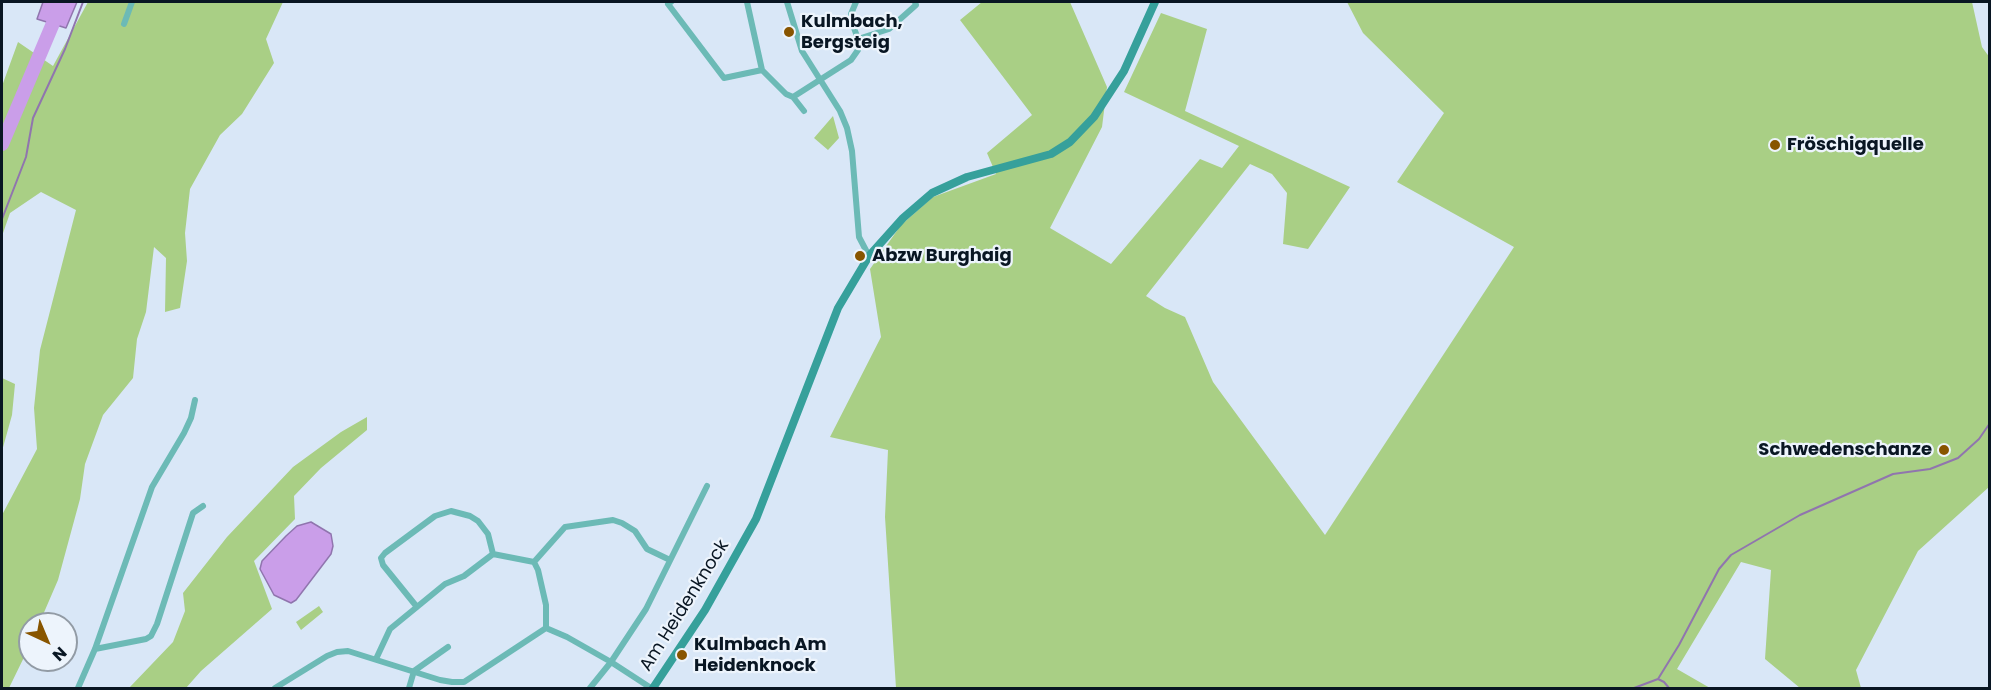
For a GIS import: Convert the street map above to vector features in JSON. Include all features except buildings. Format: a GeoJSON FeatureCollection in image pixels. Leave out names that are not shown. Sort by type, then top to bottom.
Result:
{"type":"FeatureCollection","features":[{"type":"Feature","properties":{"kind":"street"},"geometry":{"type":"LineString","coordinates":[[124,24],[132,2]]}},
{"type":"Feature","properties":{"kind":"street"},"geometry":{"type":"LineString","coordinates":[[670,2],[668,4],[724,78],[762,70]]}},
{"type":"Feature","properties":{"kind":"street"},"geometry":{"type":"LineString","coordinates":[[747,2],[762,70],[786,94],[793,97],[804,111]]}},
{"type":"Feature","properties":{"kind":"street"},"geometry":{"type":"LineString","coordinates":[[787,2],[802,51],[840,111],[847,128],[852,151],[859,237],[869,256]]}},
{"type":"Feature","properties":{"kind":"street"},"geometry":{"type":"LineString","coordinates":[[793,97],[851,60],[858,50],[858,39],[851,14],[856,2]]}},
{"type":"Feature","properties":{"kind":"street"},"geometry":{"type":"LineString","coordinates":[[858,39],[889,29],[916,4],[915,2]]}},
{"type":"Feature","properties":{"kind":"street","name":"Am Heidenknock"},"geometry":{"type":"LineString","coordinates":[[652,688],[705,610],[745,541],[768,493],[838,308],[869,256],[903,218],[932,193],[967,177],[1051,154],[1070,142],[1094,117],[1124,71],[1155,2]]}},
{"type":"Feature","properties":{"kind":"street"},"geometry":{"type":"LineString","coordinates":[[78,688],[95,649],[152,487],[184,433],[191,418],[195,400]]}},
{"type":"Feature","properties":{"kind":"street"},"geometry":{"type":"LineString","coordinates":[[591,688],[646,609],[707,486]]}},
{"type":"Feature","properties":{"kind":"street"},"geometry":{"type":"LineString","coordinates":[[95,649],[151,636],[157,624],[193,513],[203,506]]}},
{"type":"Feature","properties":{"kind":"street"},"geometry":{"type":"LineString","coordinates":[[417,607],[383,565],[381,558],[435,516],[451,511],[470,516],[478,521],[488,534],[494,554]]}},
{"type":"Feature","properties":{"kind":"street"},"geometry":{"type":"LineString","coordinates":[[534,562],[565,527],[613,520],[635,531],[647,549],[670,560]]}},
{"type":"Feature","properties":{"kind":"street"},"geometry":{"type":"LineString","coordinates":[[376,659],[387,634],[445,584],[464,576],[494,554],[534,562]]}},
{"type":"Feature","properties":{"kind":"street"},"geometry":{"type":"LineString","coordinates":[[534,562],[546,605],[546,628]]}},
{"type":"Feature","properties":{"kind":"street"},"geometry":{"type":"LineString","coordinates":[[546,628],[567,637],[652,688]]}},
{"type":"Feature","properties":{"kind":"street"},"geometry":{"type":"LineString","coordinates":[[275,688],[317,661],[337,652],[348,651],[440,680],[464,682],[546,628]]}},
{"type":"Feature","properties":{"kind":"street"},"geometry":{"type":"LineString","coordinates":[[409,688],[414,671],[447,646]]}},
{"type":"Feature","properties":{"kind":"green space"},"geometry":{"type":"Polygon","coordinates":[[[88,2],[283,2],[266,39],[274,63],[242,114],[220,135],[190,189],[185,233],[187,261],[180,308],[165,312],[166,258],[154,247],[146,312],[137,339],[133,378],[103,415],[85,464],[80,499],[58,580],[44,612],[18,612],[18,670],[9,688],[2,688],[2,515],[37,449],[34,408],[40,350],[76,210],[41,192],[10,213],[2,236],[2,86],[18,42],[53,66],[88,2]]]}},
{"type":"Feature","properties":{"kind":"green space"},"geometry":{"type":"Polygon","coordinates":[[[982,2],[1070,2],[1107,87],[1102,127],[1050,228],[1111,264],[1200,159],[1222,168],[1239,146],[1124,92],[1161,13],[1207,29],[1185,111],[1350,187],[1308,249],[1283,244],[1287,193],[1272,174],[1250,164],[1146,296],[1185,317],[1213,382],[1325,535],[1514,247],[1397,182],[1444,113],[1363,33],[1347,2],[1972,2],[1982,47],[1990,58],[1989,487],[1918,551],[1856,670],[1861,688],[1800,688],[1765,659],[1771,570],[1741,562],[1677,669],[1710,688],[896,688],[885,517],[888,450],[830,437],[881,337],[870,269],[901,225],[933,197],[996,174],[987,153],[1032,115],[960,20],[982,2]]]}},
{"type":"Feature","properties":{"kind":"green space"},"geometry":{"type":"Polygon","coordinates":[[[833,116],[839,138],[828,150],[814,138],[833,116]]]}},
{"type":"Feature","properties":{"kind":"green space"},"geometry":{"type":"Polygon","coordinates":[[[2,378],[15,384],[12,415],[2,451],[2,378]]]}},
{"type":"Feature","properties":{"kind":"green space"},"geometry":{"type":"Polygon","coordinates":[[[367,417],[367,430],[321,468],[294,496],[295,519],[254,561],[272,609],[201,671],[186,688],[129,688],[173,642],[185,611],[183,593],[227,537],[293,467],[341,432],[367,417]]]}},
{"type":"Feature","properties":{"kind":"green space"},"geometry":{"type":"Polygon","coordinates":[[[319,606],[323,612],[301,630],[296,622],[319,606]]]}},
{"type":"Feature","properties":{"kind":"shaded area"},"geometry":{"type":"Polygon","coordinates":[[[43,2],[77,2],[66,28],[37,19],[43,2]]]}},
{"type":"Feature","properties":{"kind":"shaded area"},"geometry":{"type":"Polygon","coordinates":[[[311,522],[331,534],[333,546],[331,554],[296,600],[291,603],[274,595],[260,569],[262,561],[286,536],[297,526],[311,522]]]}},
{"type":"Feature","properties":{"kind":"waterway"},"geometry":{"type":"LineString","coordinates":[[2,144],[62,2]]}},
{"type":"Feature","properties":{"kind":"waterway"},"geometry":{"type":"LineString","coordinates":[[2,219],[26,157],[33,118],[65,49],[83,2]]}},
{"type":"Feature","properties":{"kind":"waterway"},"geometry":{"type":"LineString","coordinates":[[1634,688],[1658,679],[1679,645],[1719,569],[1731,555],[1800,515],[1893,474],[1930,469],[1958,458],[1979,439],[1990,423]]}},
{"type":"Feature","properties":{"kind":"waterway"},"geometry":{"type":"LineString","coordinates":[[1658,679],[1669,688]]}},
{"type":"Feature","properties":{"kind":"place","name":"Kulmbach, Bergsteig"},"geometry":{"type":"Point","coordinates":[789,32]}},
{"type":"Feature","properties":{"kind":"place","name":"Fröschigquelle"},"geometry":{"type":"Point","coordinates":[1775,145]}},
{"type":"Feature","properties":{"kind":"place","name":"Abzw Burghaig"},"geometry":{"type":"Point","coordinates":[860,256]}},
{"type":"Feature","properties":{"kind":"place","name":"Schwedenschanze"},"geometry":{"type":"Point","coordinates":[1944,450]}},
{"type":"Feature","properties":{"kind":"place","name":"Kulmbach Am Heidenknock"},"geometry":{"type":"Point","coordinates":[682,655]}}]}
